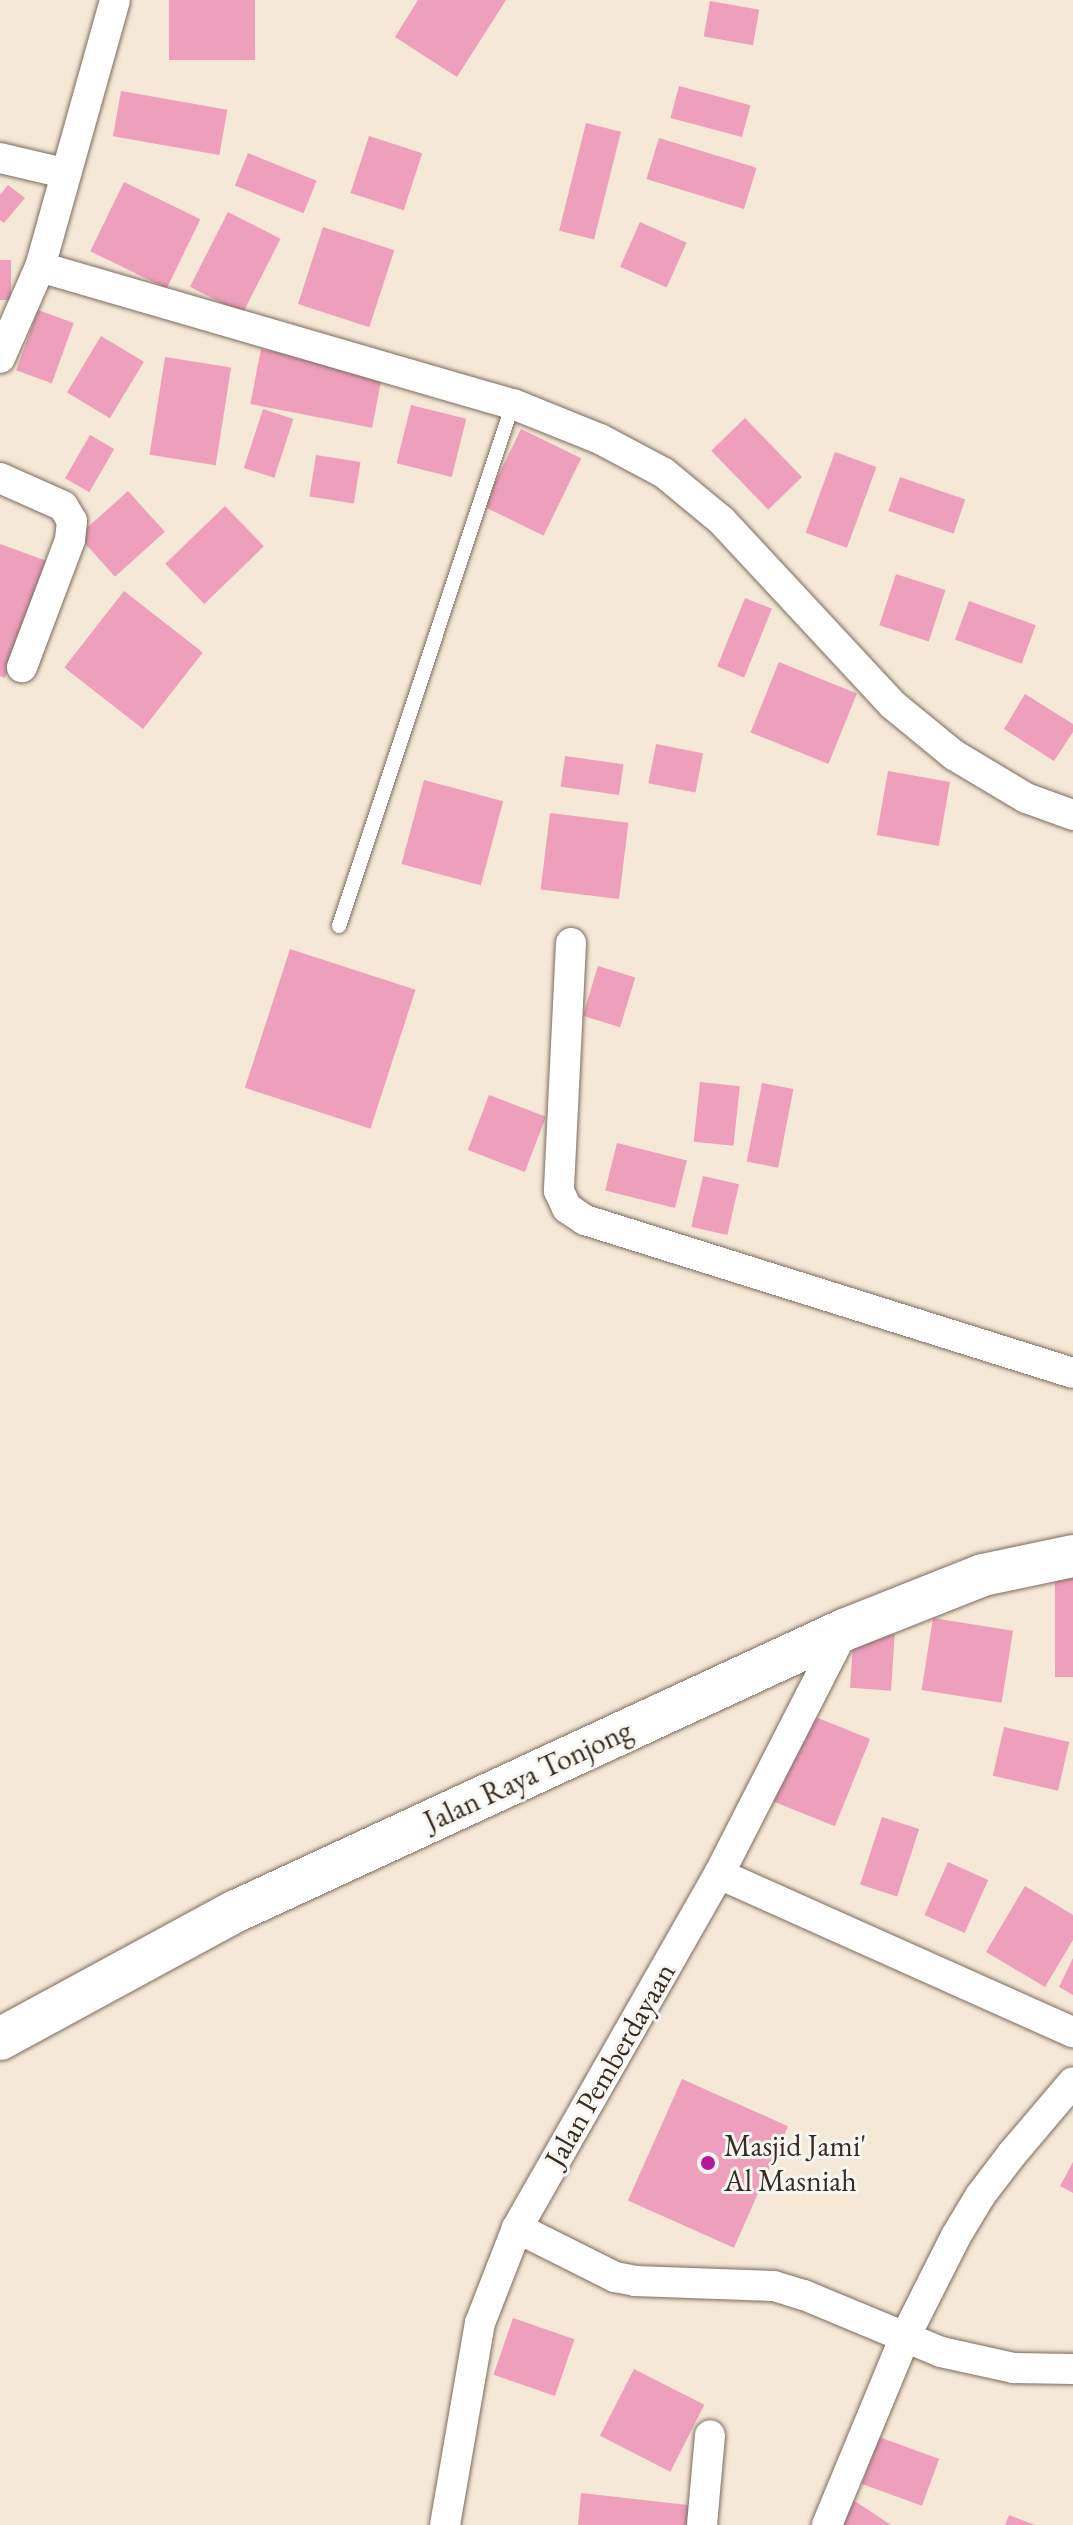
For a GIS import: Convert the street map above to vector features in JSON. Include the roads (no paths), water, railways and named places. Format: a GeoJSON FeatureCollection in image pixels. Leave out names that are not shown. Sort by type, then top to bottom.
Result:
{"type":"FeatureCollection","features":[{"type":"Feature","properties":{"kind":"main road","name":"Jalan Raya Tonjong"},"geometry":{"type":"LineString","coordinates":[[0,2039],[234,1912],[844,1630],[983,1575],[1073,1556]]}},
{"type":"Feature","properties":{"kind":"street"},"geometry":{"type":"LineString","coordinates":[[0,358],[40,267],[115,0]]}},
{"type":"Feature","properties":{"kind":"street"},"geometry":{"type":"LineString","coordinates":[[0,158],[64,173]]}},
{"type":"Feature","properties":{"kind":"street"},"geometry":{"type":"LineString","coordinates":[[40,267],[513,404],[600,439],[664,473],[722,521],[893,705],[954,755],[1026,798],[1073,815]]}},
{"type":"Feature","properties":{"kind":"street"},"geometry":{"type":"LineString","coordinates":[[0,478],[63,506],[72,521],[70,540],[22,667]]}},
{"type":"Feature","properties":{"kind":"street"},"geometry":{"type":"LineString","coordinates":[[571,943],[559,1191],[567,1208],[585,1220],[1073,1373]]}},
{"type":"Feature","properties":{"kind":"street","name":"Jalan Pemberdayaan"},"geometry":{"type":"LineString","coordinates":[[445,2525],[480,2323],[517,2228],[719,1874],[844,1630]]}},
{"type":"Feature","properties":{"kind":"street"},"geometry":{"type":"LineString","coordinates":[[719,1874],[1073,2032]]}},
{"type":"Feature","properties":{"kind":"street"},"geometry":{"type":"LineString","coordinates":[[827,2525],[905,2337],[980,2196],[1073,2082]]}},
{"type":"Feature","properties":{"kind":"street"},"geometry":{"type":"LineString","coordinates":[[517,2228],[615,2277],[635,2281],[774,2286],[905,2337],[977,2361],[1014,2368],[1073,2369]]}},
{"type":"Feature","properties":{"kind":"street"},"geometry":{"type":"LineString","coordinates":[[702,2525],[710,2435]]}},
{"type":"Feature","properties":{"kind":"lane"},"geometry":{"type":"LineString","coordinates":[[339,926],[513,404]]}},
{"type":"Feature","properties":{"kind":"place","name":"Masjid Jami' Al Masniah"},"geometry":{"type":"Point","coordinates":[708,2163]}}]}
